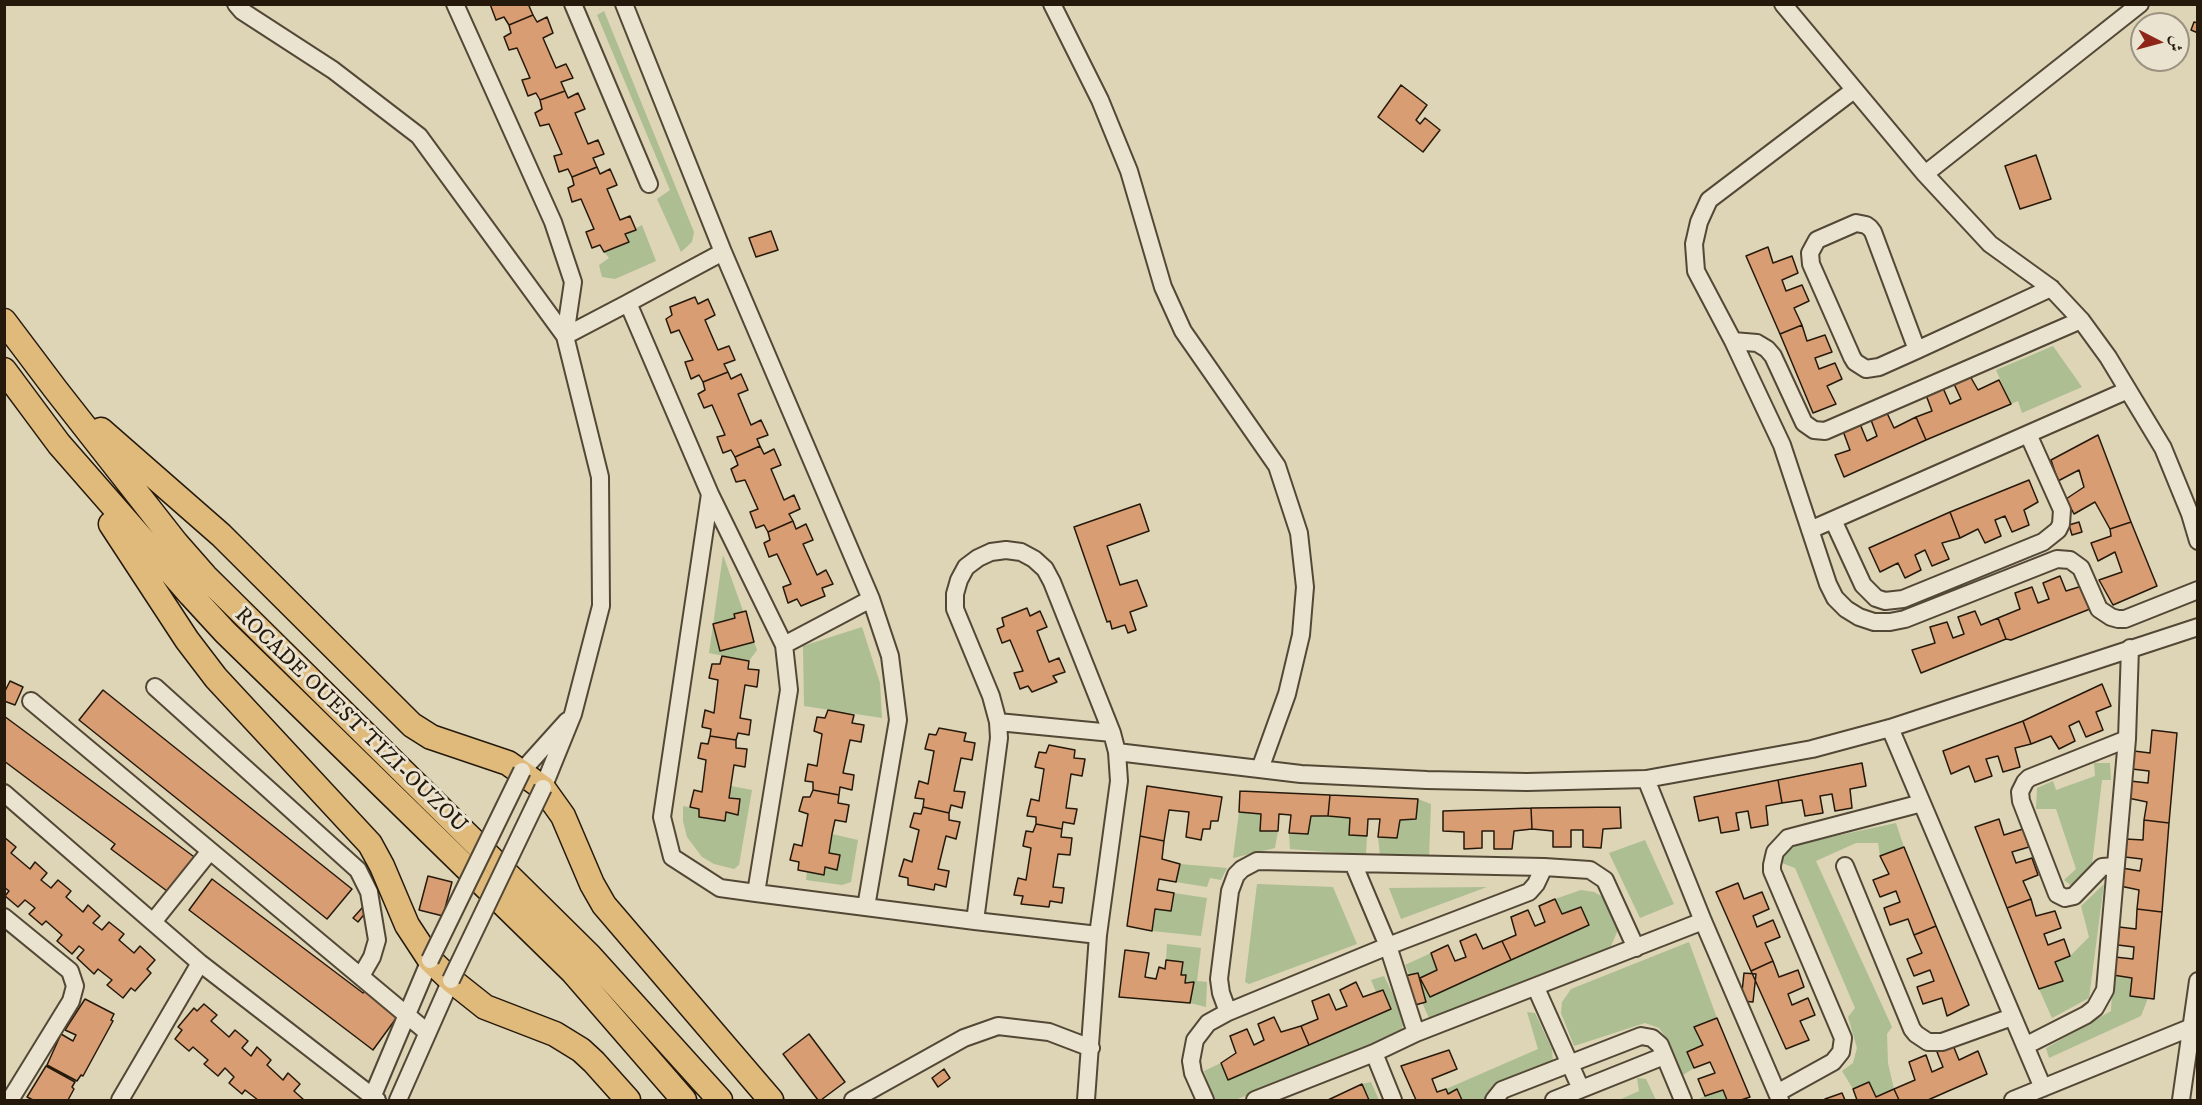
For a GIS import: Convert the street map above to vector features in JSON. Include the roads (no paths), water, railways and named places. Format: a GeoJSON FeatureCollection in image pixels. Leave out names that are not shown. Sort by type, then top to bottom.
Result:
{"type":"FeatureCollection","features":[{"type":"Feature","properties":{"kind":"highway","name":"ROCADE OUEST TIZI-OUZOU"},"geometry":{"type":"LineString","coordinates":[[4,321],[176,543],[205,576],[589,955],[720,1101]]}},
{"type":"Feature","properties":{"kind":"highway","name":"ROCADE OUEST TIZI-OUZOU"},"geometry":{"type":"LineString","coordinates":[[4,370],[59,444],[225,632],[572,971],[684,1101]]}},
{"type":"Feature","properties":{"kind":"highway"},"geometry":{"type":"LineString","coordinates":[[56,390],[221,535],[412,725],[431,737],[495,757],[522,771],[543,788],[563,816],[592,884],[604,905],[771,1101]]}},
{"type":"Feature","properties":{"kind":"highway"},"geometry":{"type":"LineString","coordinates":[[59,444],[187,640],[211,671],[232,697],[370,844],[407,925],[430,960],[485,1007],[567,1041],[594,1062],[628,1101]]}},
{"type":"Feature","properties":{"kind":"street"},"geometry":{"type":"LineString","coordinates":[[236,4],[242,11],[333,70],[419,136],[565,336],[600,477],[601,606],[573,714],[543,788],[451,980],[398,1101]]}},
{"type":"Feature","properties":{"kind":"street"},"geometry":{"type":"LineString","coordinates":[[455,4],[553,222],[573,282],[565,336]]}},
{"type":"Feature","properties":{"kind":"street"},"geometry":{"type":"LineString","coordinates":[[573,4],[649,184]]}},
{"type":"Feature","properties":{"kind":"street"},"geometry":{"type":"LineString","coordinates":[[624,4],[723,252],[871,599],[890,657],[898,720],[866,907]]}},
{"type":"Feature","properties":{"kind":"street"},"geometry":{"type":"LineString","coordinates":[[1052,4],[1100,100],[1129,171],[1162,287],[1183,331],[1277,466],[1299,533],[1305,587],[1301,635],[1287,694],[1260,769]]}},
{"type":"Feature","properties":{"kind":"street"},"geometry":{"type":"LineString","coordinates":[[1783,4],[1925,174],[1990,244],[2051,288],[2081,320],[2108,357],[2163,448],[2190,514],[2198,541]]}},
{"type":"Feature","properties":{"kind":"street"},"geometry":{"type":"LineString","coordinates":[[1925,174],[2140,4]]}},
{"type":"Feature","properties":{"kind":"street"},"geometry":{"type":"LineString","coordinates":[[1854,90],[1709,200],[1699,222],[1694,244],[1696,271],[1733,341],[1782,445],[1828,584],[1835,598],[1852,613],[1874,622],[1890,622],[1905,619],[2057,559],[2070,561],[2080,568],[2099,609],[2110,617],[2118,619],[2125,619],[2198,590]]}},
{"type":"Feature","properties":{"kind":"street"},"geometry":{"type":"LineString","coordinates":[[1917,350],[1870,228],[1856,223],[1817,240],[1811,248],[1811,264],[1855,362],[1866,369],[1873,369],[1917,350],[2051,288]]}},
{"type":"Feature","properties":{"kind":"street"},"geometry":{"type":"LineString","coordinates":[[565,336],[723,252]]}},
{"type":"Feature","properties":{"kind":"street"},"geometry":{"type":"LineString","coordinates":[[628,303],[710,494],[784,645],[789,690],[756,893]]}},
{"type":"Feature","properties":{"kind":"street"},"geometry":{"type":"LineString","coordinates":[[1733,341],[1757,343],[1767,349],[1773,356],[1804,423],[1814,430],[1825,431],[2081,320]]}},
{"type":"Feature","properties":{"kind":"street"},"geometry":{"type":"LineString","coordinates":[[1810,530],[2128,390]]}},
{"type":"Feature","properties":{"kind":"street"},"geometry":{"type":"LineString","coordinates":[[1833,520],[1863,585],[1876,598],[1885,601],[1903,599],[2043,542],[2058,530],[2062,510],[2028,434]]}},
{"type":"Feature","properties":{"kind":"street"},"geometry":{"type":"LineString","coordinates":[[710,494],[662,817],[672,856],[720,888],[1098,935]]}},
{"type":"Feature","properties":{"kind":"street"},"geometry":{"type":"LineString","coordinates":[[975,921],[999,738],[998,722],[991,696],[955,609],[955,594],[966,567],[991,552],[1006,550],[1021,552],[1034,559],[1045,569],[1112,733],[1117,752],[1119,781],[1098,935],[1086,1101]]}},
{"type":"Feature","properties":{"kind":"street"},"geometry":{"type":"LineString","coordinates":[[784,645],[871,599]]}},
{"type":"Feature","properties":{"kind":"street"},"geometry":{"type":"LineString","coordinates":[[1117,752],[1301,774],[1527,782],[1646,779],[1812,749],[1890,728],[2198,627]]}},
{"type":"Feature","properties":{"kind":"street"},"geometry":{"type":"LineString","coordinates":[[2025,1046],[2086,1015],[2101,999],[2107,980],[2127,738],[2130,648]]}},
{"type":"Feature","properties":{"kind":"street"},"geometry":{"type":"LineString","coordinates":[[156,687],[358,870],[369,892],[377,940],[372,957],[361,976]]}},
{"type":"Feature","properties":{"kind":"street"},"geometry":{"type":"LineString","coordinates":[[31,701],[427,1032]]}},
{"type":"Feature","properties":{"kind":"street"},"geometry":{"type":"LineString","coordinates":[[4,793],[200,963],[373,1099],[430,960],[522,771],[573,714]]}},
{"type":"Feature","properties":{"kind":"street"},"geometry":{"type":"LineString","coordinates":[[998,722],[1112,733]]}},
{"type":"Feature","properties":{"kind":"street"},"geometry":{"type":"LineString","coordinates":[[1890,728],[2043,1088]]}},
{"type":"Feature","properties":{"kind":"street"},"geometry":{"type":"LineString","coordinates":[[2116,866],[2102,867],[2073,896],[2065,898],[2057,894],[2020,801],[2020,792],[2021,787],[2029,778],[2127,738]]}},
{"type":"Feature","properties":{"kind":"street"},"geometry":{"type":"LineString","coordinates":[[1646,779],[1703,921],[1779,1097],[1833,1062],[1841,1052],[1843,1038],[1772,871],[1775,852],[1788,838],[1922,803]]}},
{"type":"Feature","properties":{"kind":"street"},"geometry":{"type":"LineString","coordinates":[[153,922],[210,851]]}},
{"type":"Feature","properties":{"kind":"street"},"geometry":{"type":"LineString","coordinates":[[1228,1012],[1219,979],[1230,891],[1236,875],[1249,864],[1257,861],[1581,868],[1598,874],[1610,889],[1636,948]]}},
{"type":"Feature","properties":{"kind":"street"},"geometry":{"type":"LineString","coordinates":[[1353,863],[1388,946],[1416,1033]]}},
{"type":"Feature","properties":{"kind":"street"},"geometry":{"type":"LineString","coordinates":[[1845,866],[1916,1034],[1928,1042],[1942,1042],[2012,1017]]}},
{"type":"Feature","properties":{"kind":"street"},"geometry":{"type":"LineString","coordinates":[[1205,1101],[1193,1072],[1192,1051],[1201,1030],[1208,1023],[1228,1012],[1388,946],[1528,892],[1536,884],[1544,867]]}},
{"type":"Feature","properties":{"kind":"street"},"geometry":{"type":"LineString","coordinates":[[4,916],[70,971],[75,986],[71,1000],[10,1101]]}},
{"type":"Feature","properties":{"kind":"street"},"geometry":{"type":"LineString","coordinates":[[1255,1101],[1374,1053],[1416,1033],[1703,921]]}},
{"type":"Feature","properties":{"kind":"street"},"geometry":{"type":"LineString","coordinates":[[120,1101],[200,963]]}},
{"type":"Feature","properties":{"kind":"street"},"geometry":{"type":"LineString","coordinates":[[2181,1101],[2198,981]]}},
{"type":"Feature","properties":{"kind":"street"},"geometry":{"type":"LineString","coordinates":[[1536,988],[1581,1089]]}},
{"type":"Feature","properties":{"kind":"street"},"geometry":{"type":"LineString","coordinates":[[853,1101],[964,1038],[998,1026],[1049,1032],[1091,1048]]}},
{"type":"Feature","properties":{"kind":"street"},"geometry":{"type":"LineString","coordinates":[[2013,1101],[2192,1027]]}},
{"type":"Feature","properties":{"kind":"street"},"geometry":{"type":"LineString","coordinates":[[1494,1101],[1502,1089],[1641,1036],[1656,1041],[1683,1101]]}},
{"type":"Feature","properties":{"kind":"street"},"geometry":{"type":"LineString","coordinates":[[1374,1053],[1393,1101]]}},
{"type":"Feature","properties":{"kind":"street"},"geometry":{"type":"LineString","coordinates":[[1554,1101],[1664,1056]]}}]}
